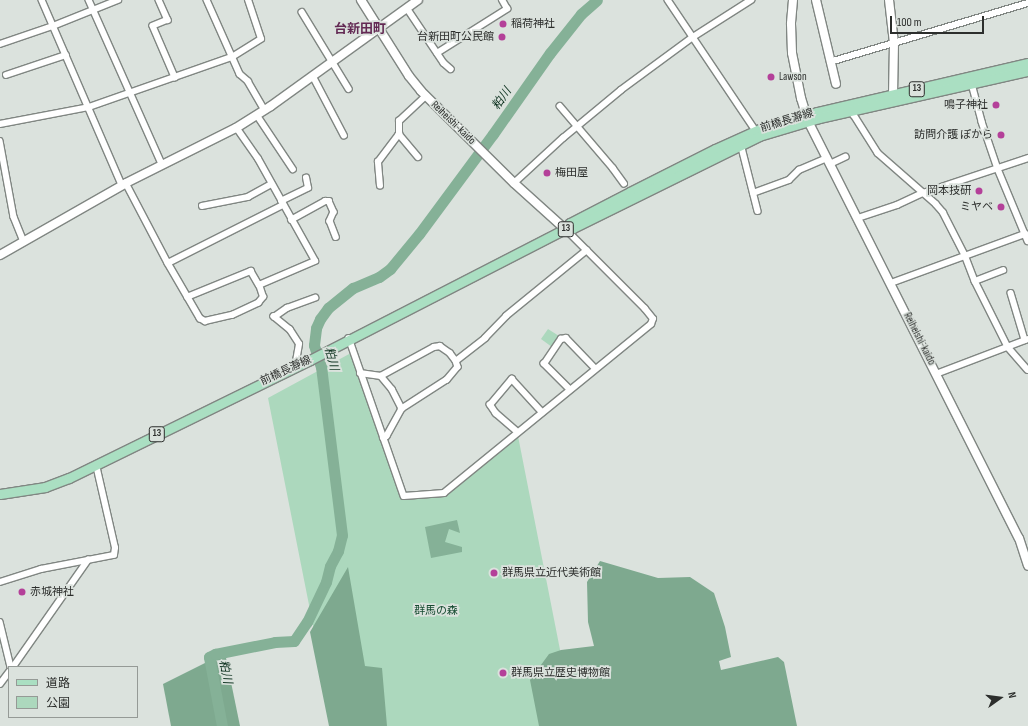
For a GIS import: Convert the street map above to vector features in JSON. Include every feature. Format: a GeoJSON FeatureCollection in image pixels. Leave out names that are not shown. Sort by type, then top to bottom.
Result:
{"type":"FeatureCollection","features":[{"type":"Feature","properties":{"kind":"main road","name":"Reiheishi-kaido"},"geometry":{"type":"LineString","coordinates":[[361,0],[409,76],[426,96],[514,183],[565,229]]}},
{"type":"Feature","properties":{"kind":"main road"},"geometry":{"type":"LineString","coordinates":[[0,255],[124,184],[236,128],[265,110],[418,0]]}},
{"type":"Feature","properties":{"kind":"main road","name":"Reiheishi-kaido"},"geometry":{"type":"LineString","coordinates":[[793,0],[791,24],[792,53],[807,118],[1019,538],[1026,554],[1028,566]]}},
{"type":"Feature","properties":{"kind":"main road"},"geometry":{"type":"LineString","coordinates":[[816,0],[836,84]]}},
{"type":"Feature","properties":{"kind":"main road"},"geometry":{"type":"LineString","coordinates":[[889,0],[894,43],[893,94]]}},
{"type":"Feature","properties":{"kind":"main road","name":"前橋長瀞線"},"geometry":{"type":"LineString","coordinates":[[565,229],[570,223],[637,188],[715,149],[756,131],[893,94],[1028,63]]}},
{"type":"Feature","properties":{"kind":"main road","name":"前橋長瀞線"},"geometry":{"type":"LineString","coordinates":[[0,494],[45,487],[96,465],[310,360],[349,338],[565,229],[573,228],[587,222],[759,136],[807,118],[854,110],[1028,71]]}},
{"type":"Feature","properties":{"kind":"street"},"geometry":{"type":"LineString","coordinates":[[42,0],[124,184],[187,297],[200,318],[205,320],[232,315],[258,303],[263,298],[251,271],[187,297]]}},
{"type":"Feature","properties":{"kind":"street"},"geometry":{"type":"LineString","coordinates":[[90,0],[162,164]]}},
{"type":"Feature","properties":{"kind":"street"},"geometry":{"type":"LineString","coordinates":[[0,44],[53,26],[118,0]]}},
{"type":"Feature","properties":{"kind":"street"},"geometry":{"type":"LineString","coordinates":[[159,0],[168,20],[153,26],[175,77]]}},
{"type":"Feature","properties":{"kind":"street"},"geometry":{"type":"LineString","coordinates":[[207,0],[240,74],[248,81],[265,110]]}},
{"type":"Feature","properties":{"kind":"street"},"geometry":{"type":"LineString","coordinates":[[0,124],[89,107],[232,57],[261,39],[248,0]]}},
{"type":"Feature","properties":{"kind":"street"},"geometry":{"type":"LineString","coordinates":[[437,53],[507,9],[502,0]]}},
{"type":"Feature","properties":{"kind":"street"},"geometry":{"type":"LineString","coordinates":[[668,0],[756,131]]}},
{"type":"Feature","properties":{"kind":"street"},"geometry":{"type":"LineString","coordinates":[[514,183],[577,127],[622,90],[693,37],[751,0]]}},
{"type":"Feature","properties":{"kind":"street"},"geometry":{"type":"LineString","coordinates":[[830,62],[1028,2]]}},
{"type":"Feature","properties":{"kind":"street"},"geometry":{"type":"LineString","coordinates":[[407,8],[437,53],[451,69]]}},
{"type":"Feature","properties":{"kind":"street"},"geometry":{"type":"LineString","coordinates":[[302,12],[349,89]]}},
{"type":"Feature","properties":{"kind":"street"},"geometry":{"type":"LineString","coordinates":[[6,75],[66,55]]}},
{"type":"Feature","properties":{"kind":"street"},"geometry":{"type":"LineString","coordinates":[[313,76],[344,135]]}},
{"type":"Feature","properties":{"kind":"street"},"geometry":{"type":"LineString","coordinates":[[972,84],[982,122],[998,169],[1028,241]]}},
{"type":"Feature","properties":{"kind":"street"},"geometry":{"type":"LineString","coordinates":[[380,186],[378,162],[399,134],[399,121],[426,96]]}},
{"type":"Feature","properties":{"kind":"street"},"geometry":{"type":"LineString","coordinates":[[560,106],[624,182]]}},
{"type":"Feature","properties":{"kind":"street"},"geometry":{"type":"LineString","coordinates":[[854,110],[854,115],[878,153],[943,212],[1008,347],[1028,370]]}},
{"type":"Feature","properties":{"kind":"street"},"geometry":{"type":"LineString","coordinates":[[257,115],[293,168]]}},
{"type":"Feature","properties":{"kind":"street"},"geometry":{"type":"LineString","coordinates":[[236,128],[258,160],[315,261],[258,285]]}},
{"type":"Feature","properties":{"kind":"street"},"geometry":{"type":"LineString","coordinates":[[399,134],[418,157]]}},
{"type":"Feature","properties":{"kind":"street"},"geometry":{"type":"LineString","coordinates":[[0,141],[14,217],[24,242]]}},
{"type":"Feature","properties":{"kind":"street"},"geometry":{"type":"LineString","coordinates":[[741,144],[758,211]]}},
{"type":"Feature","properties":{"kind":"street"},"geometry":{"type":"LineString","coordinates":[[753,192],[789,180],[799,170],[845,157]]}},
{"type":"Feature","properties":{"kind":"street"},"geometry":{"type":"LineString","coordinates":[[858,218],[897,205],[923,193],[1028,158]]}},
{"type":"Feature","properties":{"kind":"street"},"geometry":{"type":"LineString","coordinates":[[168,263],[308,188],[306,178]]}},
{"type":"Feature","properties":{"kind":"street"},"geometry":{"type":"LineString","coordinates":[[202,206],[248,197],[271,184]]}},
{"type":"Feature","properties":{"kind":"street"},"geometry":{"type":"LineString","coordinates":[[291,220],[325,201],[329,201],[334,212],[330,221],[336,237]]}},
{"type":"Feature","properties":{"kind":"street"},"geometry":{"type":"LineString","coordinates":[[349,338],[404,496],[444,493],[595,368],[651,324],[653,319],[565,229]]}},
{"type":"Feature","properties":{"kind":"street"},"geometry":{"type":"LineString","coordinates":[[891,283],[1025,234]]}},
{"type":"Feature","properties":{"kind":"street"},"geometry":{"type":"LineString","coordinates":[[456,361],[485,338],[506,316],[586,250]]}},
{"type":"Feature","properties":{"kind":"street"},"geometry":{"type":"LineString","coordinates":[[975,281],[1003,270]]}},
{"type":"Feature","properties":{"kind":"street"},"geometry":{"type":"LineString","coordinates":[[936,374],[1027,339],[1011,293]]}},
{"type":"Feature","properties":{"kind":"street"},"geometry":{"type":"LineString","coordinates":[[295,367],[299,344],[290,330],[274,317],[287,308],[315,298]]}},
{"type":"Feature","properties":{"kind":"street"},"geometry":{"type":"LineString","coordinates":[[570,390],[544,364],[561,339],[566,338],[595,368]]}},
{"type":"Feature","properties":{"kind":"street"},"geometry":{"type":"LineString","coordinates":[[360,373],[381,376],[434,347],[440,346],[450,353],[456,361],[458,367],[447,380],[402,409],[387,436],[384,438]]}},
{"type":"Feature","properties":{"kind":"street"},"geometry":{"type":"LineString","coordinates":[[381,376],[392,389],[402,409]]}},
{"type":"Feature","properties":{"kind":"street"},"geometry":{"type":"LineString","coordinates":[[517,432],[496,414],[490,405],[512,379],[542,412]]}},
{"type":"Feature","properties":{"kind":"street"},"geometry":{"type":"LineString","coordinates":[[0,582],[41,569],[114,555],[115,552],[96,465]]}},
{"type":"Feature","properties":{"kind":"street"},"geometry":{"type":"LineString","coordinates":[[13,666],[88,560]]}},
{"type":"Feature","properties":{"kind":"street"},"geometry":{"type":"LineString","coordinates":[[0,622],[12,666]]}},
{"type":"Feature","properties":{"kind":"street"},"geometry":{"type":"LineString","coordinates":[[0,684],[8,673]]}},
{"type":"Feature","properties":{"kind":"green space"},"geometry":{"type":"Polygon","coordinates":[[[548,329],[559,336],[552,347],[541,339],[548,329]]]}},
{"type":"Feature","properties":{"kind":"green space","name":"群馬の森"},"geometry":{"type":"Polygon","coordinates":[[[351,353],[402,499],[445,496],[518,436],[575,726],[333,726],[268,398],[351,353]]]}},
{"type":"Feature","properties":{"kind":"shaded area"},"geometry":{"type":"Polygon","coordinates":[[[457,520],[460,533],[449,529],[445,542],[462,547],[462,552],[431,558],[425,527],[457,520]]]}},
{"type":"Feature","properties":{"kind":"shaded area"},"geometry":{"type":"Polygon","coordinates":[[[600,561],[658,578],[690,577],[714,593],[725,627],[731,657],[719,661],[721,670],[778,657],[784,662],[797,726],[539,726],[530,680],[549,654],[561,650],[594,646],[588,622],[587,582],[600,561]]]}},
{"type":"Feature","properties":{"kind":"shaded area"},"geometry":{"type":"Polygon","coordinates":[[[348,567],[365,666],[382,668],[387,726],[329,726],[310,632],[348,567]]]}},
{"type":"Feature","properties":{"kind":"shaded area"},"geometry":{"type":"Polygon","coordinates":[[[225,653],[240,726],[171,726],[163,684],[225,653]]]}},
{"type":"Feature","properties":{"kind":"waterway","name":"粕川"},"geometry":{"type":"LineString","coordinates":[[222,726],[209,657],[215,654],[275,642],[294,641],[307,622],[326,582],[330,566],[338,551],[342,535],[321,367],[314,345],[316,328],[320,319],[328,308],[353,288],[379,277],[390,269],[419,234],[493,134],[550,53],[581,14],[597,0]]}},
{"type":"Feature","properties":{"kind":"place","name":"稲荷神社"},"geometry":{"type":"Point","coordinates":[503,24]}},
{"type":"Feature","properties":{"kind":"place","name":"台新田町公民館"},"geometry":{"type":"Point","coordinates":[502,37]}},
{"type":"Feature","properties":{"kind":"place","name":"Lawson"},"geometry":{"type":"Point","coordinates":[771,77]}},
{"type":"Feature","properties":{"kind":"place","name":"鳴子神社"},"geometry":{"type":"Point","coordinates":[996,105]}},
{"type":"Feature","properties":{"kind":"place","name":"訪問介護 ぽから"},"geometry":{"type":"Point","coordinates":[1001,135]}},
{"type":"Feature","properties":{"kind":"place","name":"梅田屋"},"geometry":{"type":"Point","coordinates":[547,173]}},
{"type":"Feature","properties":{"kind":"place","name":"岡本技研"},"geometry":{"type":"Point","coordinates":[979,191]}},
{"type":"Feature","properties":{"kind":"place","name":"ミヤベ"},"geometry":{"type":"Point","coordinates":[1001,207]}},
{"type":"Feature","properties":{"kind":"place","name":"群馬県立近代美術館"},"geometry":{"type":"Point","coordinates":[494,573]}},
{"type":"Feature","properties":{"kind":"place","name":"赤城神社"},"geometry":{"type":"Point","coordinates":[22,592]}},
{"type":"Feature","properties":{"kind":"place","name":"群馬県立歴史博物館"},"geometry":{"type":"Point","coordinates":[503,673]}},
{"type":"Feature","properties":{"kind":"district","name":"台新田町"},"geometry":{"type":"Point","coordinates":[360,29]}}]}
